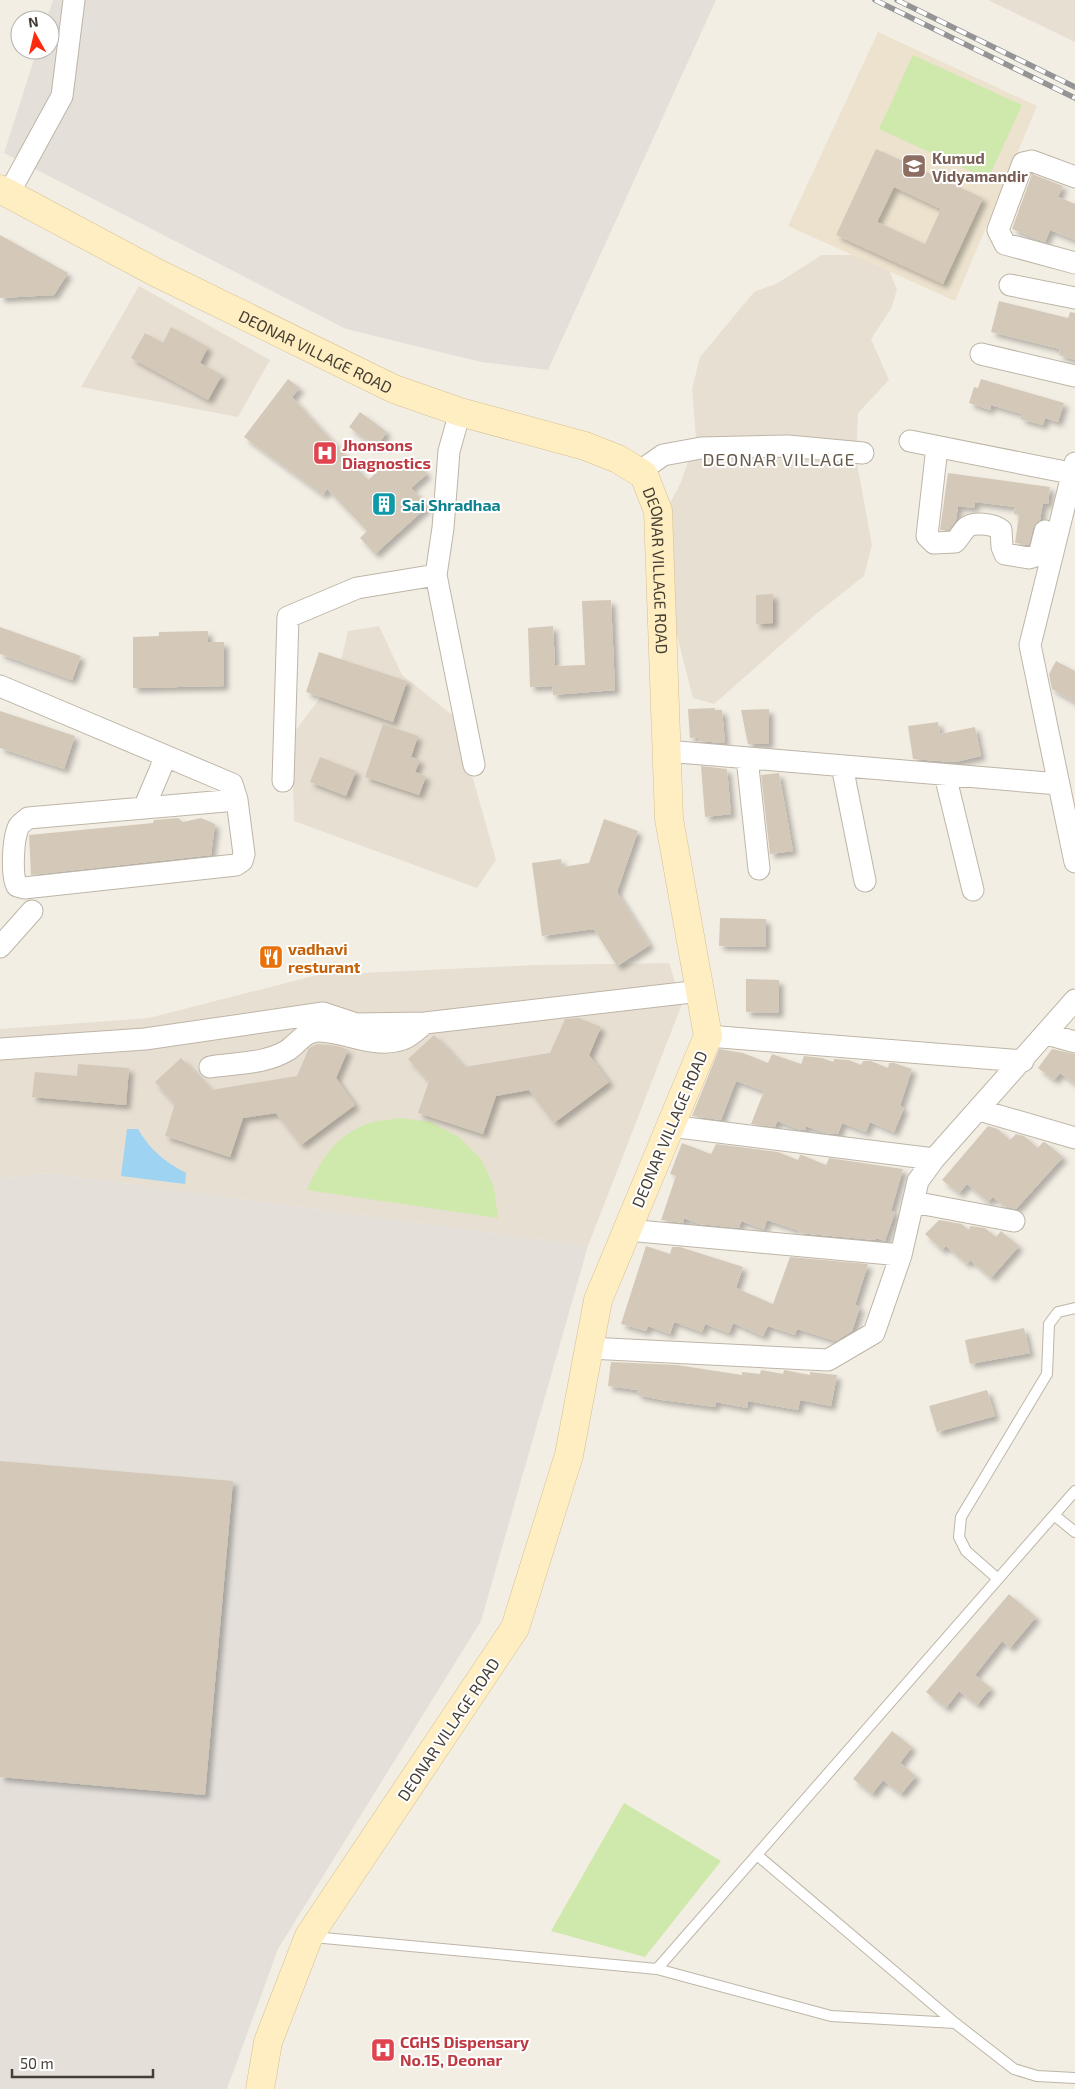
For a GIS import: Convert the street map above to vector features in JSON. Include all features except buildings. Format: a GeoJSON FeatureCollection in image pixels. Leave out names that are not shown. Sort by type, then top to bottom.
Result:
{"type":"FeatureCollection","features":[{"type":"Feature","properties":{"kind":"main road","name":"DEONAR VILLAGE ROAD"},"geometry":{"type":"LineString","coordinates":[[4,191],[155,272],[394,389],[460,412],[585,446],[618,459],[644,475],[658,511],[669,820],[708,1036],[598,1300],[569,1455],[515,1628],[309,1936],[268,2042],[260,2089]]}},
{"type":"Feature","properties":{"kind":"street"},"geometry":{"type":"LineString","coordinates":[[4,191],[62,96],[74,0]]}},
{"type":"Feature","properties":{"kind":"street"},"geometry":{"type":"LineString","coordinates":[[1075,177],[1032,161],[1023,164],[998,230],[1005,244],[1075,263]]}},
{"type":"Feature","properties":{"kind":"street"},"geometry":{"type":"LineString","coordinates":[[1010,285],[1075,298]]}},
{"type":"Feature","properties":{"kind":"street"},"geometry":{"type":"LineString","coordinates":[[980,354],[1075,376]]}},
{"type":"Feature","properties":{"kind":"street"},"geometry":{"type":"LineString","coordinates":[[460,412],[449,451],[444,528],[436,575],[474,765]]}},
{"type":"Feature","properties":{"kind":"street"},"geometry":{"type":"LineString","coordinates":[[910,441],[1074,470],[1030,645],[1075,862]]}},
{"type":"Feature","properties":{"kind":"street"},"geometry":{"type":"LineString","coordinates":[[639,472],[663,456],[701,448],[788,446],[863,453]]}},
{"type":"Feature","properties":{"kind":"street"},"geometry":{"type":"LineString","coordinates":[[937,447],[927,536],[934,543],[955,542],[966,528],[973,525],[996,526],[1001,530],[1002,547],[1005,554],[1029,558],[1039,555],[1052,501]]}},
{"type":"Feature","properties":{"kind":"street"},"geometry":{"type":"LineString","coordinates":[[283,781],[288,617],[357,588],[436,575]]}},
{"type":"Feature","properties":{"kind":"street"},"geometry":{"type":"LineString","coordinates":[[0,686],[232,784],[237,800],[244,854],[242,861],[236,865],[24,888],[17,886],[12,878],[17,831],[20,824],[28,818],[237,800]]}},
{"type":"Feature","properties":{"kind":"street"},"geometry":{"type":"LineString","coordinates":[[666,751],[1059,784]]}},
{"type":"Feature","properties":{"kind":"street"},"geometry":{"type":"LineString","coordinates":[[144,808],[166,756]]}},
{"type":"Feature","properties":{"kind":"street"},"geometry":{"type":"LineString","coordinates":[[747,758],[759,869]]}},
{"type":"Feature","properties":{"kind":"street"},"geometry":{"type":"LineString","coordinates":[[842,766],[865,881]]}},
{"type":"Feature","properties":{"kind":"street"},"geometry":{"type":"LineString","coordinates":[[945,775],[972,890]]}},
{"type":"Feature","properties":{"kind":"street"},"geometry":{"type":"LineString","coordinates":[[0,947],[32,912]]}},
{"type":"Feature","properties":{"kind":"street"},"geometry":{"type":"LineString","coordinates":[[0,1049],[145,1039],[323,1013],[356,1024],[425,1023],[546,1007],[700,991]]}},
{"type":"Feature","properties":{"kind":"street"},"geometry":{"type":"LineString","coordinates":[[589,1348],[828,1360],[874,1333],[901,1256],[918,1181],[934,1159],[1023,1061],[1075,1000]]}},
{"type":"Feature","properties":{"kind":"street"},"geometry":{"type":"LineString","coordinates":[[210,1066],[264,1059],[287,1050],[309,1033],[319,1031],[367,1041],[389,1041],[404,1039],[425,1023]]}},
{"type":"Feature","properties":{"kind":"street"},"geometry":{"type":"LineString","coordinates":[[1046,1034],[1075,1042]]}},
{"type":"Feature","properties":{"kind":"street"},"geometry":{"type":"LineString","coordinates":[[708,1036],[1023,1061]]}},
{"type":"Feature","properties":{"kind":"street"},"geometry":{"type":"LineString","coordinates":[[978,1110],[1075,1138]]}},
{"type":"Feature","properties":{"kind":"street"},"geometry":{"type":"LineString","coordinates":[[670,1126],[934,1159]]}},
{"type":"Feature","properties":{"kind":"street"},"geometry":{"type":"LineString","coordinates":[[913,1202],[1014,1221]]}},
{"type":"Feature","properties":{"kind":"street"},"geometry":{"type":"LineString","coordinates":[[627,1230],[901,1256]]}},
{"type":"Feature","properties":{"kind":"lane"},"geometry":{"type":"LineString","coordinates":[[998,1579],[966,1551],[958,1537],[961,1517],[1047,1374],[1049,1324],[1058,1312],[1075,1308]]}},
{"type":"Feature","properties":{"kind":"lane"},"geometry":{"type":"LineString","coordinates":[[657,1969],[1075,1491]]}},
{"type":"Feature","properties":{"kind":"lane"},"geometry":{"type":"LineString","coordinates":[[1054,1515],[1075,1532]]}},
{"type":"Feature","properties":{"kind":"lane"},"geometry":{"type":"LineString","coordinates":[[757,1855],[955,2023],[1014,2069],[1037,2076],[1075,2078]]}},
{"type":"Feature","properties":{"kind":"lane"},"geometry":{"type":"LineString","coordinates":[[309,1936],[657,1969],[831,2016],[955,2023]]}},
{"type":"Feature","properties":{"kind":"shaded area"},"geometry":{"type":"Polygon","coordinates":[[[53,0],[716,0],[548,370],[481,362],[346,329],[4,153],[34,60],[60,60],[60,10],[50,10],[53,0]]]}},
{"type":"Feature","properties":{"kind":"shaded area"},"geometry":{"type":"Polygon","coordinates":[[[988,0],[1075,0],[1075,42],[988,0]]]}},
{"type":"Feature","properties":{"kind":"shaded area","name":"Kumud Vidyamandir"},"geometry":{"type":"Polygon","coordinates":[[[878,32],[1037,106],[955,301],[788,226],[878,32]]]}},
{"type":"Feature","properties":{"kind":"shaded area","name":"DEONAR VILLAGE"},"geometry":{"type":"Polygon","coordinates":[[[822,255],[865,255],[888,267],[897,290],[891,309],[871,339],[889,380],[858,413],[856,458],[872,545],[864,576],[816,614],[714,704],[693,698],[666,593],[667,509],[681,482],[696,438],[692,389],[700,357],[754,292],[776,284],[822,255]]]}},
{"type":"Feature","properties":{"kind":"shaded area"},"geometry":{"type":"Polygon","coordinates":[[[139,286],[270,360],[238,417],[81,387],[139,286]]]}},
{"type":"Feature","properties":{"kind":"shaded area"},"geometry":{"type":"Polygon","coordinates":[[[379,626],[402,675],[456,718],[496,860],[477,888],[294,821],[292,735],[338,674],[348,631],[379,626]]]}},
{"type":"Feature","properties":{"kind":"shaded area"},"geometry":{"type":"Polygon","coordinates":[[[669,963],[682,1004],[588,1246],[49,1173],[0,1178],[0,1029],[149,1018],[317,975],[536,965],[669,963]]]}},
{"type":"Feature","properties":{"kind":"shaded area"},"geometry":{"type":"Polygon","coordinates":[[[49,1173],[588,1246],[481,1621],[278,1949],[227,2089],[0,2089],[0,1178],[49,1173]]]}},
{"type":"Feature","properties":{"kind":"green space"},"geometry":{"type":"Polygon","coordinates":[[[913,55],[1022,105],[988,179],[879,129],[913,55]]]}},
{"type":"Feature","properties":{"kind":"green space"},"geometry":{"type":"Polygon","coordinates":[[[400,1118],[431,1122],[459,1137],[481,1159],[494,1187],[498,1218],[307,1190],[330,1150],[347,1134],[369,1123],[400,1118]]]}},
{"type":"Feature","properties":{"kind":"green space"},"geometry":{"type":"Polygon","coordinates":[[[624,1803],[721,1861],[645,1957],[551,1931],[624,1803]]]}},
{"type":"Feature","properties":{"kind":"water"},"geometry":{"type":"Polygon","coordinates":[[[127,1129],[138,1129],[159,1155],[186,1173],[185,1184],[121,1176],[127,1129]]]}},
{"type":"Feature","properties":{"kind":"railway"},"geometry":{"type":"LineString","coordinates":[[875,0],[1075,98]]}},
{"type":"Feature","properties":{"kind":"railway"},"geometry":{"type":"LineString","coordinates":[[897,0],[1075,87]]}},
{"type":"Feature","properties":{"kind":"place","name":"Kumud Vidyamandir"},"geometry":{"type":"Point","coordinates":[914,166]}},
{"type":"Feature","properties":{"kind":"place","name":"Jhonsons Diagnostics"},"geometry":{"type":"Point","coordinates":[325,453]}},
{"type":"Feature","properties":{"kind":"place","name":"Sai Shradhaa"},"geometry":{"type":"Point","coordinates":[384,504]}},
{"type":"Feature","properties":{"kind":"place","name":"vadhavi resturant"},"geometry":{"type":"Point","coordinates":[271,957]}},
{"type":"Feature","properties":{"kind":"place","name":"CGHS Dispensary No.15, Deonar"},"geometry":{"type":"Point","coordinates":[383,2050]}},
{"type":"Feature","properties":{"kind":"district","name":"DEONAR VILLAGE"},"geometry":{"type":"Point","coordinates":[779,459]}}]}
